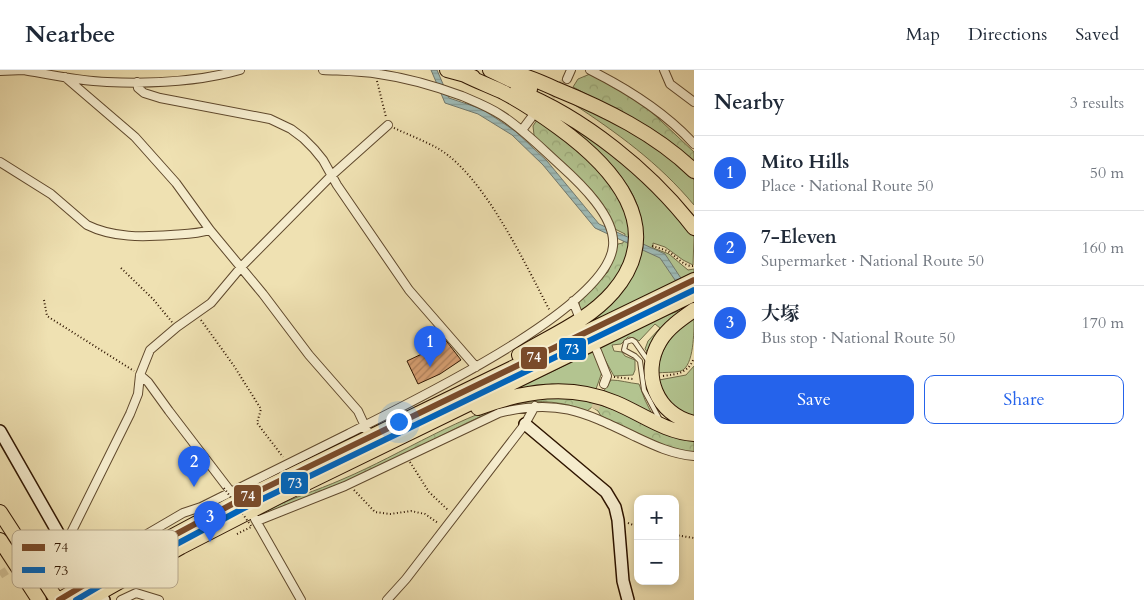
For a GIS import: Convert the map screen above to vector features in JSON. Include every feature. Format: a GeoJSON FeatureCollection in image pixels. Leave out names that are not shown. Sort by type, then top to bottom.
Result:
{"type":"FeatureCollection","features":[{"type":"Feature","properties":{"kind":"highway"},"geometry":{"type":"LineString","coordinates":[[447,70],[488,80],[523,94],[574,121],[620,154],[656,186],[694,228]]}},
{"type":"Feature","properties":{"kind":"highway"},"geometry":{"type":"LineString","coordinates":[[490,70],[554,100],[601,128],[652,169],[694,213]]}},
{"type":"Feature","properties":{"kind":"highway"},"geometry":{"type":"LineString","coordinates":[[499,70],[515,73],[543,83],[597,107],[659,144],[694,171]]}},
{"type":"Feature","properties":{"kind":"highway"},"geometry":{"type":"LineString","coordinates":[[446,400],[567,328],[604,301],[618,285],[630,266],[636,234],[633,214],[627,198],[614,178],[597,158],[546,118],[502,92],[465,75]]}},
{"type":"Feature","properties":{"kind":"highway"},"geometry":{"type":"LineString","coordinates":[[178,530],[235,497],[367,431],[446,400],[694,280]]}},
{"type":"Feature","properties":{"kind":"highway"},"geometry":{"type":"LineString","coordinates":[[178,549],[253,520],[339,467],[694,294]]}},
{"type":"Feature","properties":{"kind":"highway"},"geometry":{"type":"LineString","coordinates":[[694,310],[666,333],[656,348],[651,364],[652,382],[663,405],[674,415],[694,423]]}},
{"type":"Feature","properties":{"kind":"highway"},"geometry":{"type":"LineString","coordinates":[[339,467],[380,455],[490,404],[509,397],[539,391],[577,391],[603,398],[663,426],[684,433],[694,434]]}},
{"type":"Feature","properties":{"kind":"highway"},"geometry":{"type":"LineString","coordinates":[[0,512],[12,530]]}},
{"type":"Feature","properties":{"kind":"highway"},"geometry":{"type":"LineString","coordinates":[[0,540],[12,558]]}},
{"type":"Feature","properties":{"kind":"highway"},"geometry":{"type":"LineString","coordinates":[[55,596],[75,588]]}},
{"type":"Feature","properties":{"kind":"highway"},"geometry":{"type":"LineString","coordinates":[[97,598],[113,588]]}},
{"type":"Feature","properties":{"kind":"street"},"geometry":{"type":"LineString","coordinates":[[0,71],[24,70],[106,82],[137,82],[216,77],[240,70]]}},
{"type":"Feature","properties":{"kind":"street"},"geometry":{"type":"LineString","coordinates":[[153,530],[183,512],[235,497],[288,464],[367,431],[425,395],[519,342],[572,301],[604,270],[612,254],[613,238],[609,224],[590,194],[522,130],[484,105],[420,82],[378,74],[324,70]]}},
{"type":"Feature","properties":{"kind":"street"},"geometry":{"type":"LineString","coordinates":[[567,79],[571,70]]}},
{"type":"Feature","properties":{"kind":"street"},"geometry":{"type":"LineString","coordinates":[[590,70],[636,95],[657,110],[694,144]]}},
{"type":"Feature","properties":{"kind":"street"},"geometry":{"type":"LineString","coordinates":[[664,70],[670,84],[694,102]]}},
{"type":"Feature","properties":{"kind":"street"},"geometry":{"type":"LineString","coordinates":[[65,77],[135,137],[176,183],[210,230],[242,266],[308,355],[358,411],[367,431]]}},
{"type":"Feature","properties":{"kind":"street"},"geometry":{"type":"LineString","coordinates":[[137,82],[138,88],[144,93],[160,98],[280,122],[314,148],[370,235],[410,290],[476,366]]}},
{"type":"Feature","properties":{"kind":"street"},"geometry":{"type":"LineString","coordinates":[[522,130],[531,118]]}},
{"type":"Feature","properties":{"kind":"street"},"geometry":{"type":"LineString","coordinates":[[68,530],[130,414],[138,394],[140,375],[150,350],[177,327],[211,303],[242,266],[332,175],[388,125]]}},
{"type":"Feature","properties":{"kind":"street"},"geometry":{"type":"LineString","coordinates":[[0,162],[39,185],[87,225],[95,229],[109,233],[146,237],[201,233],[210,230]]}},
{"type":"Feature","properties":{"kind":"street"},"geometry":{"type":"LineString","coordinates":[[572,301],[578,314]]}},
{"type":"Feature","properties":{"kind":"street"},"geometry":{"type":"LineString","coordinates":[[597,352],[607,376],[604,384]]}},
{"type":"Feature","properties":{"kind":"street"},"geometry":{"type":"LineString","coordinates":[[140,375],[148,382],[235,497]]}},
{"type":"Feature","properties":{"kind":"street"},"geometry":{"type":"LineString","coordinates":[[387,600],[406,579],[525,424],[535,406]]}},
{"type":"Feature","properties":{"kind":"street"},"geometry":{"type":"LineString","coordinates":[[301,600],[253,520],[349,484],[498,413],[521,407],[535,406],[594,413],[665,451],[694,456]]}},
{"type":"Feature","properties":{"kind":"street"},"geometry":{"type":"LineString","coordinates":[[525,424],[606,492],[615,507],[618,520],[623,581],[628,600]]}},
{"type":"Feature","properties":{"kind":"street"},"geometry":{"type":"LineString","coordinates":[[0,432],[56,530]]}},
{"type":"Feature","properties":{"kind":"street"},"geometry":{"type":"LineString","coordinates":[[121,600],[136,593],[159,600]]}},
{"type":"Feature","properties":{"kind":"lane"},"geometry":{"type":"LineString","coordinates":[[651,364],[632,340],[626,342],[624,350],[640,361],[647,396],[663,426]]}},
{"type":"Feature","properties":{"kind":"path"},"geometry":{"type":"LineString","coordinates":[[378,74],[377,82],[388,125],[439,149],[472,180],[484,194],[553,317]]}},
{"type":"Feature","properties":{"kind":"path"},"geometry":{"type":"LineString","coordinates":[[652,246],[666,250],[685,265],[694,266]]}},
{"type":"Feature","properties":{"kind":"path"},"geometry":{"type":"LineString","coordinates":[[120,268],[153,299],[177,327]]}},
{"type":"Feature","properties":{"kind":"path"},"geometry":{"type":"LineString","coordinates":[[44,300],[47,316],[140,375]]}},
{"type":"Feature","properties":{"kind":"path"},"geometry":{"type":"LineString","coordinates":[[196,314],[234,366],[261,409],[257,422],[262,432],[288,464]]}},
{"type":"Feature","properties":{"kind":"path"},"geometry":{"type":"LineString","coordinates":[[658,376],[680,374],[686,371],[694,358]]}},
{"type":"Feature","properties":{"kind":"path"},"geometry":{"type":"LineString","coordinates":[[607,376],[633,379]]}},
{"type":"Feature","properties":{"kind":"path"},"geometry":{"type":"LineString","coordinates":[[407,456],[429,492],[454,516]]}},
{"type":"Feature","properties":{"kind":"path"},"geometry":{"type":"LineString","coordinates":[[349,484],[375,512],[390,514],[411,511],[425,514],[445,528]]}},
{"type":"Feature","properties":{"kind":"path"},"geometry":{"type":"LineString","coordinates":[[224,488],[253,520],[237,534]]}},
{"type":"Feature","properties":{"kind":"path"},"geometry":{"type":"LineString","coordinates":[[679,535],[694,538]]}},
{"type":"Feature","properties":{"kind":"green space"},"geometry":{"type":"Polygon","coordinates":[[[590,74],[643,104],[694,152],[694,163],[635,120],[573,87],[578,79],[590,74]]]}},
{"type":"Feature","properties":{"kind":"green space"},"geometry":{"type":"Polygon","coordinates":[[[572,103],[603,117],[637,136],[682,168],[694,180],[694,205],[666,175],[636,149],[572,103]]]}},
{"type":"Feature","properties":{"kind":"green space"},"geometry":{"type":"Polygon","coordinates":[[[539,117],[582,152],[621,198],[629,223],[630,250],[620,274],[596,302],[580,312],[579,301],[608,272],[618,244],[623,243],[625,234],[615,229],[610,216],[602,204],[583,181],[534,135],[533,126],[539,117]]]}},
{"type":"Feature","properties":{"kind":"green space"},"geometry":{"type":"Polygon","coordinates":[[[561,121],[604,149],[632,172],[672,210],[694,237],[693,265],[665,247],[653,243],[653,248],[669,254],[688,270],[694,269],[694,272],[604,316],[588,321],[615,299],[626,286],[634,267],[641,224],[638,208],[632,193],[623,179],[612,165],[561,121]]]}},
{"type":"Feature","properties":{"kind":"green space"},"geometry":{"type":"Polygon","coordinates":[[[690,307],[649,354],[645,349],[648,341],[660,328],[655,324],[639,341],[628,337],[621,344],[612,345],[614,351],[622,352],[625,356],[635,360],[633,375],[614,376],[599,349],[664,316],[690,307]]]}},
{"type":"Feature","properties":{"kind":"green space"},"geometry":{"type":"Polygon","coordinates":[[[694,317],[694,331],[689,363],[678,372],[657,373],[662,355],[669,341],[694,317]]]}},
{"type":"Feature","properties":{"kind":"green space"},"geometry":{"type":"Polygon","coordinates":[[[593,352],[602,372],[596,389],[552,384],[509,392],[593,352]]]}},
{"type":"Feature","properties":{"kind":"green space"},"geometry":{"type":"Polygon","coordinates":[[[694,366],[694,416],[670,404],[663,393],[659,380],[686,375],[694,366]]]}},
{"type":"Feature","properties":{"kind":"green space"},"geometry":{"type":"Polygon","coordinates":[[[611,380],[639,384],[653,416],[603,392],[611,380]]]}},
{"type":"Feature","properties":{"kind":"green space"},"geometry":{"type":"Polygon","coordinates":[[[578,397],[694,438],[694,453],[671,449],[601,416],[592,407],[587,411],[570,405],[552,402],[525,402],[508,406],[468,422],[387,463],[336,486],[263,515],[262,513],[365,469],[456,424],[502,405],[531,398],[578,397]]]}},
{"type":"Feature","properties":{"kind":"water"},"geometry":{"type":"Polygon","coordinates":[[[431,70],[437,70],[449,98],[482,109],[515,131],[547,161],[599,224],[665,254],[694,298],[694,308],[660,258],[595,228],[543,165],[512,135],[478,114],[445,103],[431,70]]]}},
{"type":"Feature","properties":{"kind":"building"},"geometry":{"type":"Polygon","coordinates":[[[444,338],[461,360],[440,374],[418,384],[407,361],[426,352],[444,338]]]}},
{"type":"Feature","properties":{"kind":"tunnel"},"geometry":{"type":"LineString","coordinates":[[543,105],[567,79]]}},
{"type":"Feature","properties":{"kind":"tunnel"},"geometry":{"type":"LineString","coordinates":[[595,409],[604,384]]}},
{"type":"Feature","properties":{"kind":"tunnel"},"geometry":{"type":"LineString","coordinates":[[0,575],[12,567]]}},
{"type":"Feature","properties":{"kind":"transit line","name":"74"},"geometry":{"type":"LineString","coordinates":[[178,533],[238,501],[694,280]]}},
{"type":"Feature","properties":{"kind":"transit line","name":"73"},"geometry":{"type":"LineString","coordinates":[[178,543],[242,509],[694,290]]}},
{"type":"Feature","properties":{"kind":"transit line","name":"74"},"geometry":{"type":"LineString","coordinates":[[59,600],[79,588]]}},
{"type":"Feature","properties":{"kind":"transit line","name":"73"},"geometry":{"type":"LineString","coordinates":[[76,600],[96,588]]}},
{"type":"Feature","properties":{"kind":"place","name":"Mito Hills"},"geometry":{"type":"Point","coordinates":[430,367]}},
{"type":"Feature","properties":{"kind":"place","name":"7-Eleven"},"geometry":{"type":"Point","coordinates":[194,487]}},
{"type":"Feature","properties":{"kind":"place","name":"大塚"},"geometry":{"type":"Point","coordinates":[210,542]}}]}
